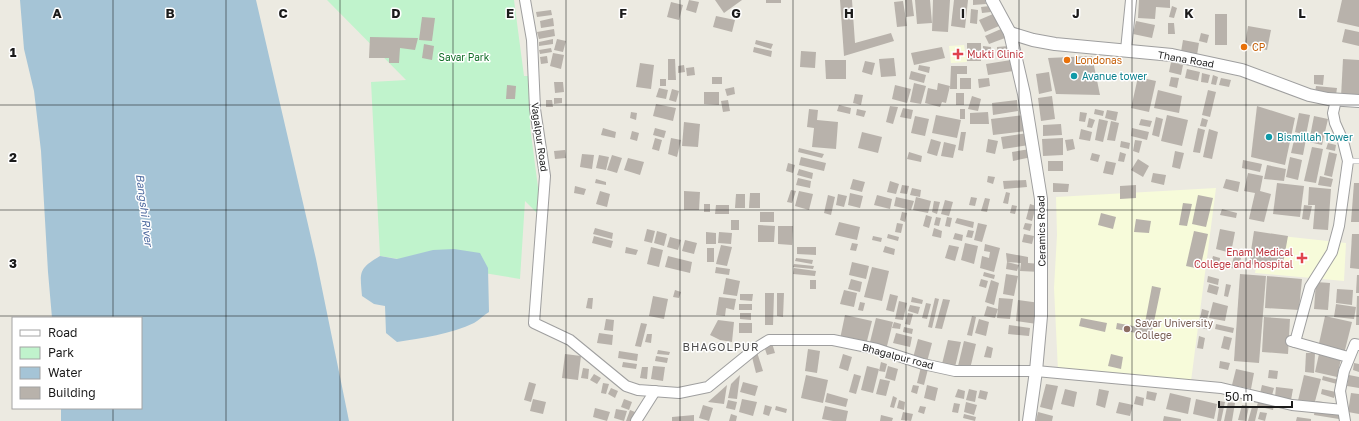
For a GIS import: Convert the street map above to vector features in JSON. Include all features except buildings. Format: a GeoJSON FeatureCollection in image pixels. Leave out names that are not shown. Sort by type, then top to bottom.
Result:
{"type":"FeatureCollection","features":[{"type":"Feature","properties":{"kind":"street","name":"Vagalpur Road"},"geometry":{"type":"LineString","coordinates":[[525,0],[532,40],[535,110],[545,176],[534,323]]}},
{"type":"Feature","properties":{"kind":"street","name":"Ceramics Road"},"geometry":{"type":"LineString","coordinates":[[992,0],[1010,33],[1024,94],[1041,199],[1041,316],[1036,371],[1029,421]]}},
{"type":"Feature","properties":{"kind":"street"},"geometry":{"type":"LineString","coordinates":[[1126,50],[1131,0]]}},
{"type":"Feature","properties":{"kind":"street","name":"Thana Road"},"geometry":{"type":"LineString","coordinates":[[1010,33],[1033,40],[1055,44],[1172,55],[1242,70],[1309,95],[1336,100],[1359,101]]}},
{"type":"Feature","properties":{"kind":"street"},"geometry":{"type":"LineString","coordinates":[[1336,100],[1333,113],[1348,161],[1339,226],[1332,252],[1310,286],[1293,341],[1348,357]]}},
{"type":"Feature","properties":{"kind":"street","name":"Bhagalpur road"},"geometry":{"type":"LineString","coordinates":[[534,323],[570,340],[626,386],[638,390],[679,393],[708,387],[756,348],[769,340],[833,340],[877,349],[923,364],[955,371],[1036,371],[1220,388],[1292,405],[1343,410]]}},
{"type":"Feature","properties":{"kind":"street"},"geometry":{"type":"LineString","coordinates":[[1345,421],[1340,391],[1348,357],[1355,344],[1359,344]]}},
{"type":"Feature","properties":{"kind":"street"},"geometry":{"type":"LineString","coordinates":[[636,421],[654,391]]}},
{"type":"Feature","properties":{"kind":"lane"},"geometry":{"type":"LineString","coordinates":[[1348,161],[1359,161]]}},
{"type":"Feature","properties":{"kind":"shaded area","name":"Mukti Clinic"},"geometry":{"type":"Polygon","coordinates":[[[964,45],[967,62],[951,63],[949,46],[964,45]]]}},
{"type":"Feature","properties":{"kind":"shaded area","name":"Savar University College"},"geometry":{"type":"Polygon","coordinates":[[[1216,188],[1190,389],[1058,371],[1054,288],[1057,235],[1056,197],[1216,188]]]}},
{"type":"Feature","properties":{"kind":"shaded area","name":"Enam Medical College and hospital"},"geometry":{"type":"Polygon","coordinates":[[[1262,234],[1346,243],[1344,281],[1255,273],[1262,234]]]}},
{"type":"Feature","properties":{"kind":"green space","name":"Savar Park"},"geometry":{"type":"Polygon","coordinates":[[[327,0],[514,0],[524,76],[533,76],[530,126],[542,218],[525,201],[520,279],[380,256],[371,82],[406,80],[327,0]]]}},
{"type":"Feature","properties":{"kind":"water","name":"Bangshi River"},"geometry":{"type":"Polygon","coordinates":[[[20,0],[256,0],[316,259],[349,421],[61,421],[61,409],[142,409],[142,317],[52,317],[41,151],[34,91],[24,49],[20,0]]]}},
{"type":"Feature","properties":{"kind":"water"},"geometry":{"type":"Polygon","coordinates":[[[454,249],[480,253],[488,268],[489,312],[474,323],[456,330],[397,342],[386,333],[385,306],[374,304],[362,296],[361,276],[364,268],[380,256],[397,259],[433,250],[454,249]]]}},
{"type":"Feature","properties":{"kind":"place","name":"CP"},"geometry":{"type":"Point","coordinates":[1244,47]}},
{"type":"Feature","properties":{"kind":"place","name":"Mukti Clinic"},"geometry":{"type":"Point","coordinates":[958,54]}},
{"type":"Feature","properties":{"kind":"place","name":"Londonas"},"geometry":{"type":"Point","coordinates":[1067,60]}},
{"type":"Feature","properties":{"kind":"place","name":"Avanue tower"},"geometry":{"type":"Point","coordinates":[1074,76]}},
{"type":"Feature","properties":{"kind":"place","name":"Bismillah Tower"},"geometry":{"type":"Point","coordinates":[1269,137]}},
{"type":"Feature","properties":{"kind":"place","name":"Enam Medical College and hospital"},"geometry":{"type":"Point","coordinates":[1302,258]}},
{"type":"Feature","properties":{"kind":"place","name":"Savar University College"},"geometry":{"type":"Point","coordinates":[1127,329]}},
{"type":"Feature","properties":{"kind":"district","name":"BHAGOLPUR"},"geometry":{"type":"Point","coordinates":[721,346]}}]}
